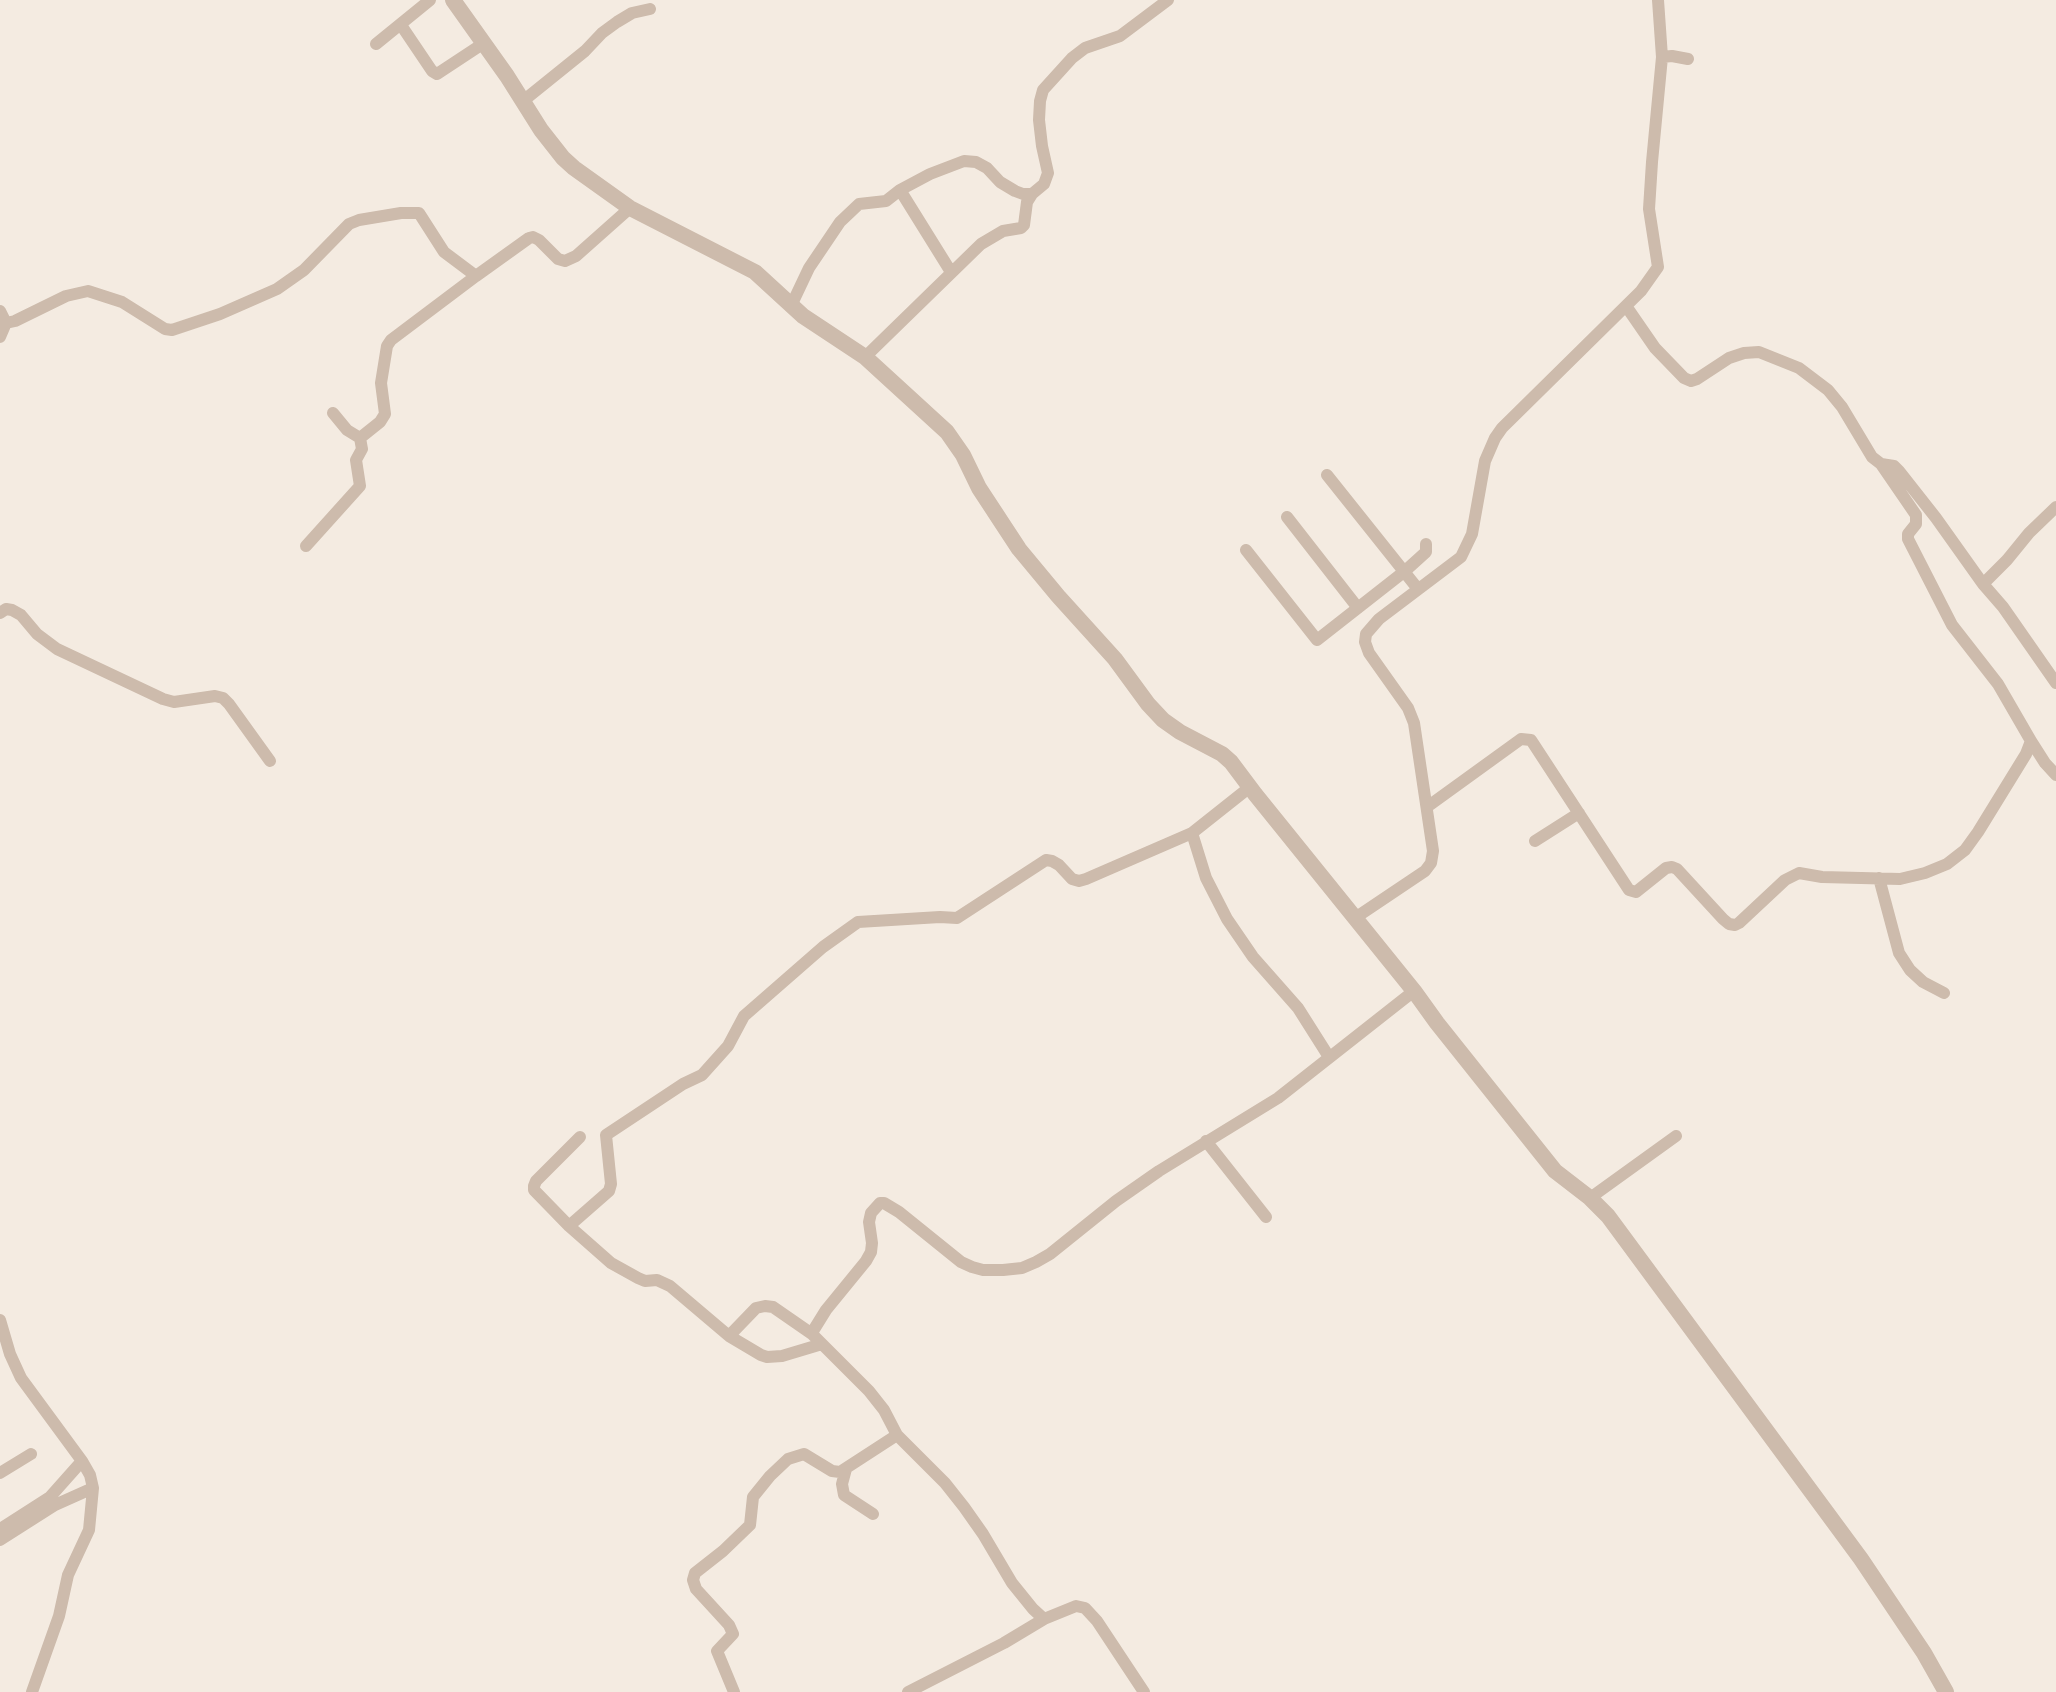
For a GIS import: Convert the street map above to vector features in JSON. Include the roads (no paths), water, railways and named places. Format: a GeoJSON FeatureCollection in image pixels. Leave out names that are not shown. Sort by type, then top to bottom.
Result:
{"type":"FeatureCollection","features":[{"type":"Feature","properties":{"kind":"street"},"geometry":{"type":"LineString","coordinates":[[376,44],[430,0]]}},
{"type":"Feature","properties":{"kind":"street"},"geometry":{"type":"LineString","coordinates":[[453,0],[563,158],[631,208],[747,266],[814,324],[865,357],[954,440],[979,488],[1019,549],[1115,659],[1156,713],[1186,736],[1228,758],[1555,1171],[1590,1198],[1616,1226],[1861,1559],[1924,1653],[1946,1692]]}},
{"type":"Feature","properties":{"kind":"street"},"geometry":{"type":"LineString","coordinates":[[865,357],[981,244],[1024,225],[1027,202],[1044,184],[1048,173],[1039,120],[1043,90],[1085,48],[1120,36],[1168,0]]}},
{"type":"Feature","properties":{"kind":"street"},"geometry":{"type":"LineString","coordinates":[[1355,918],[1425,871],[1431,863],[1432,841],[1414,723],[1408,708],[1369,653],[1365,642],[1367,631],[1461,557],[1472,534],[1485,460],[1495,438],[1626,306],[1652,278],[1658,264],[1649,209],[1662,57],[1658,0]]}},
{"type":"Feature","properties":{"kind":"street"},"geometry":{"type":"LineString","coordinates":[[523,101],[617,22],[632,13],[650,9]]}},
{"type":"Feature","properties":{"kind":"street"},"geometry":{"type":"LineString","coordinates":[[401,25],[432,71],[437,74],[484,43]]}},
{"type":"Feature","properties":{"kind":"street"},"geometry":{"type":"LineString","coordinates":[[1662,57],[1688,59]]}},
{"type":"Feature","properties":{"kind":"street"},"geometry":{"type":"LineString","coordinates":[[791,306],[809,268],[849,212],[863,202],[886,201],[930,174],[964,160],[987,168],[1000,182],[1015,191],[1032,194]]}},
{"type":"Feature","properties":{"kind":"street"},"geometry":{"type":"LineString","coordinates":[[900,190],[951,272]]}},
{"type":"Feature","properties":{"kind":"street"},"geometry":{"type":"LineString","coordinates":[[360,438],[380,422],[384,414],[381,383],[384,352],[391,340],[475,276],[533,237],[561,261],[572,258],[631,208]]}},
{"type":"Feature","properties":{"kind":"street"},"geometry":{"type":"LineString","coordinates":[[0,337],[3,317],[23,318],[66,296],[88,291],[122,302],[165,329],[180,329],[247,304],[290,282],[349,224],[401,213],[419,214],[444,252],[475,276]]}},
{"type":"Feature","properties":{"kind":"street"},"geometry":{"type":"LineString","coordinates":[[1626,306],[1656,348],[1684,378],[1691,381],[1729,358],[1759,352],[1799,368],[1828,390],[1842,407],[1872,457],[1881,464],[1916,515],[1916,524],[1908,534],[1908,539],[1952,625],[1998,684],[2045,763],[2056,775]]}},
{"type":"Feature","properties":{"kind":"street"},"geometry":{"type":"LineString","coordinates":[[306,546],[360,486],[356,460],[362,449],[360,438],[347,430],[333,413]]}},
{"type":"Feature","properties":{"kind":"street"},"geometry":{"type":"LineString","coordinates":[[1881,464],[1894,466],[1899,471],[2003,607],[2056,683]]}},
{"type":"Feature","properties":{"kind":"street"},"geometry":{"type":"LineString","coordinates":[[1327,475],[1418,589]]}},
{"type":"Feature","properties":{"kind":"street"},"geometry":{"type":"LineString","coordinates":[[1983,584],[2056,507]]}},
{"type":"Feature","properties":{"kind":"street"},"geometry":{"type":"LineString","coordinates":[[1287,517],[1358,608]]}},
{"type":"Feature","properties":{"kind":"street"},"geometry":{"type":"LineString","coordinates":[[1245,550],[1315,639],[1320,639],[1405,571],[1426,552],[1426,544]]}},
{"type":"Feature","properties":{"kind":"street"},"geometry":{"type":"LineString","coordinates":[[0,612],[12,610],[21,615],[37,634],[57,649],[163,699],[174,702],[215,696],[223,698],[270,761]]}},
{"type":"Feature","properties":{"kind":"street"},"geometry":{"type":"LineString","coordinates":[[1427,807],[1526,738],[1531,740],[1629,890],[1636,892],[1666,868],[1672,867],[1730,924],[1739,923],[1791,875],[1799,873],[1822,877],[1900,879],[1947,864],[1965,850],[2026,754],[2031,741]]}},
{"type":"Feature","properties":{"kind":"street"},"geometry":{"type":"LineString","coordinates":[[569,1226],[609,1191],[611,1184],[606,1135],[683,1084],[702,1075],[728,1046],[744,1016],[823,947],[858,922],[957,918],[1046,860],[1052,860],[1072,879],[1079,881],[1192,833],[1250,787]]}},
{"type":"Feature","properties":{"kind":"street"},"geometry":{"type":"LineString","coordinates":[[1535,841],[1579,813]]}},
{"type":"Feature","properties":{"kind":"street"},"geometry":{"type":"LineString","coordinates":[[1192,833],[1206,878],[1227,919],[1253,957],[1298,1008],[1329,1057]]}},
{"type":"Feature","properties":{"kind":"street"},"geometry":{"type":"LineString","coordinates":[[1879,878],[1899,953],[1910,971],[1923,982],[1944,993]]}},
{"type":"Feature","properties":{"kind":"street"},"geometry":{"type":"LineString","coordinates":[[812,1334],[826,1310],[871,1252],[869,1222],[871,1213],[880,1203],[911,1221],[961,1262],[983,1270],[1022,1268],[1051,1254],[1115,1201],[1206,1141],[1278,1098],[1414,991]]}},
{"type":"Feature","properties":{"kind":"street"},"geometry":{"type":"LineString","coordinates":[[1590,1198],[1676,1136]]}},
{"type":"Feature","properties":{"kind":"street"},"geometry":{"type":"LineString","coordinates":[[580,1137],[534,1186],[537,1194],[611,1263],[645,1281],[657,1280],[670,1286],[729,1336],[761,1355],[782,1356],[822,1344]]}},
{"type":"Feature","properties":{"kind":"street"},"geometry":{"type":"LineString","coordinates":[[1206,1141],[1266,1217]]}},
{"type":"Feature","properties":{"kind":"street"},"geometry":{"type":"LineString","coordinates":[[729,1336],[756,1308],[765,1306],[773,1307],[812,1334],[869,1391],[884,1410],[897,1435],[951,1491],[983,1534],[1012,1583],[1044,1619]]}},
{"type":"Feature","properties":{"kind":"street"},"geometry":{"type":"LineString","coordinates":[[0,1320],[10,1354],[21,1378],[82,1461],[90,1475],[93,1488],[89,1530],[68,1575],[59,1616],[32,1692]]}},
{"type":"Feature","properties":{"kind":"street"},"geometry":{"type":"LineString","coordinates":[[734,1692],[717,1651],[733,1634],[729,1625],[696,1589],[693,1580],[695,1573],[750,1525],[753,1497],[788,1459],[804,1454],[832,1471],[840,1472],[897,1435]]}},
{"type":"Feature","properties":{"kind":"street"},"geometry":{"type":"LineString","coordinates":[[0,1473],[31,1454]]}},
{"type":"Feature","properties":{"kind":"street"},"geometry":{"type":"LineString","coordinates":[[0,1529],[50,1497],[82,1461]]}},
{"type":"Feature","properties":{"kind":"street"},"geometry":{"type":"LineString","coordinates":[[846,1469],[842,1484],[844,1495],[873,1514]]}},
{"type":"Feature","properties":{"kind":"street"},"geometry":{"type":"LineString","coordinates":[[0,1541],[55,1505],[93,1488]]}},
{"type":"Feature","properties":{"kind":"street"},"geometry":{"type":"LineString","coordinates":[[908,1692],[1004,1643],[1044,1619],[1076,1606],[1085,1608],[1097,1621],[1144,1692]]}}]}
